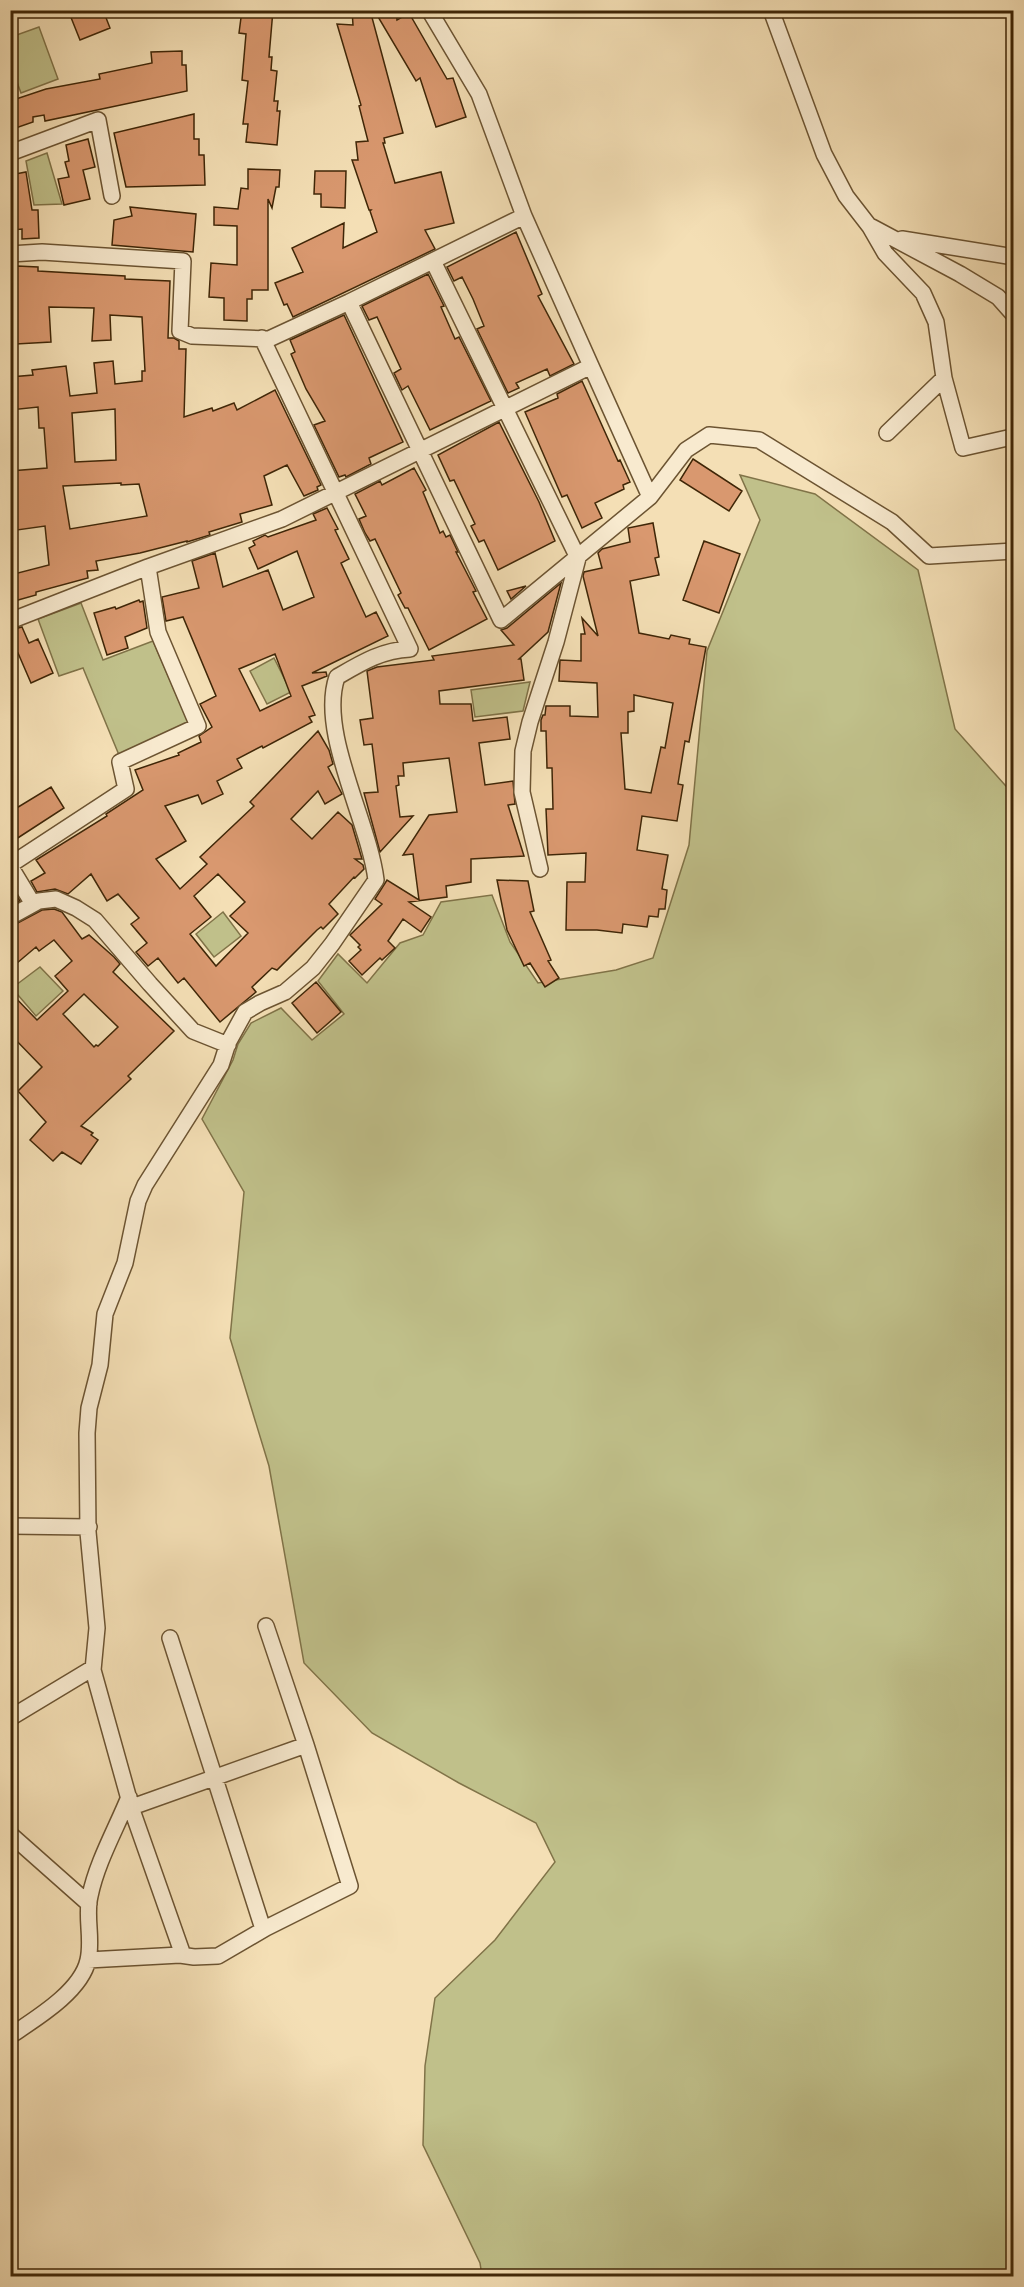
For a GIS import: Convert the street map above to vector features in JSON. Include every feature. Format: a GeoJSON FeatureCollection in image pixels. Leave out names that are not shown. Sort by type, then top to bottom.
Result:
{"type":"FeatureCollection","features":[{"type":"Feature","properties":{"kind":"street"},"geometry":{"type":"LineString","coordinates":[[429,10],[479,94],[524,216],[650,496]]}},
{"type":"Feature","properties":{"kind":"street"},"geometry":{"type":"LineString","coordinates":[[771,10],[824,154],[846,196],[870,227],[885,253],[923,293],[936,322],[944,378],[963,448],[1012,437]]}},
{"type":"Feature","properties":{"kind":"street"},"geometry":{"type":"LineString","coordinates":[[10,153],[98,120],[112,196]]}},
{"type":"Feature","properties":{"kind":"street"},"geometry":{"type":"LineString","coordinates":[[10,254],[42,252],[183,261],[180,331],[192,336],[269,339],[524,216]]}},
{"type":"Feature","properties":{"kind":"street"},"geometry":{"type":"LineString","coordinates":[[870,227],[960,274],[998,297],[1014,315]]}},
{"type":"Feature","properties":{"kind":"street"},"geometry":{"type":"LineString","coordinates":[[887,236],[1014,257]]}},
{"type":"Feature","properties":{"kind":"street"},"geometry":{"type":"LineString","coordinates":[[433,261],[578,558],[556,642],[523,751],[522,792],[540,869]]}},
{"type":"Feature","properties":{"kind":"street"},"geometry":{"type":"LineString","coordinates":[[349,302],[501,620],[650,496],[686,450],[709,435],[759,440],[892,522],[929,556],[1014,551]]}},
{"type":"Feature","properties":{"kind":"street"},"geometry":{"type":"LineString","coordinates":[[183,1955],[130,1802],[93,1668],[97,1628],[88,1527],[87,1434],[89,1408],[100,1365],[105,1314],[125,1263],[138,1201],[145,1185],[221,1065],[228,1045],[245,1012],[285,992],[313,968],[376,880],[374,859],[351,791],[333,720],[334,688],[338,677],[367,660],[396,650],[410,649],[262,338]]}},
{"type":"Feature","properties":{"kind":"street"},"geometry":{"type":"LineString","coordinates":[[10,621],[148,567],[282,519],[591,366]]}},
{"type":"Feature","properties":{"kind":"street"},"geometry":{"type":"LineString","coordinates":[[887,433],[944,378]]}},
{"type":"Feature","properties":{"kind":"street"},"geometry":{"type":"LineString","coordinates":[[33,904],[10,866],[126,789],[120,762],[198,726],[158,632],[148,567]]}},
{"type":"Feature","properties":{"kind":"street"},"geometry":{"type":"LineString","coordinates":[[10,917],[39,901],[56,899],[76,908],[95,920],[150,984],[194,1030],[228,1045]]}},
{"type":"Feature","properties":{"kind":"street"},"geometry":{"type":"LineString","coordinates":[[10,1526],[88,1527]]}},
{"type":"Feature","properties":{"kind":"street"},"geometry":{"type":"LineString","coordinates":[[88,1960],[183,1955],[218,1956],[263,1929],[350,1886],[266,1626]]}},
{"type":"Feature","properties":{"kind":"street"},"geometry":{"type":"LineString","coordinates":[[170,1638],[263,1929]]}},
{"type":"Feature","properties":{"kind":"street"},"geometry":{"type":"LineString","coordinates":[[10,1718],[93,1668]]}},
{"type":"Feature","properties":{"kind":"street"},"geometry":{"type":"LineString","coordinates":[[10,2036],[65,1995],[81,1976],[88,1960],[89,1904],[94,1880],[130,1802],[215,1777],[306,1745]]}},
{"type":"Feature","properties":{"kind":"street"},"geometry":{"type":"LineString","coordinates":[[10,1834],[89,1904]]}},
{"type":"Feature","properties":{"kind":"green space"},"geometry":{"type":"Polygon","coordinates":[[[39,27],[58,79],[21,93],[11,66],[11,37],[39,27]]]}},
{"type":"Feature","properties":{"kind":"green space"},"geometry":{"type":"Polygon","coordinates":[[[47,153],[62,204],[34,205],[26,161],[47,153]]]}},
{"type":"Feature","properties":{"kind":"green space"},"geometry":{"type":"Polygon","coordinates":[[[740,475],[815,494],[918,570],[955,729],[1013,794],[1013,2276],[482,2276],[480,2263],[423,2145],[425,2066],[435,1998],[495,1940],[555,1862],[536,1823],[459,1783],[372,1733],[304,1663],[269,1466],[230,1338],[244,1192],[202,1119],[233,1060],[238,1044],[251,1023],[281,1008],[312,1040],[344,1014],[318,981],[338,954],[367,983],[400,943],[423,935],[441,902],[492,895],[510,942],[538,983],[616,970],[653,958],[689,845],[707,651],[760,520],[740,475]]]}},
{"type":"Feature","properties":{"kind":"green space"},"geometry":{"type":"Polygon","coordinates":[[[81,603],[103,660],[153,641],[188,722],[184,728],[119,755],[83,668],[59,676],[38,619],[81,603]]]}},
{"type":"Feature","properties":{"kind":"green space"},"geometry":{"type":"Polygon","coordinates":[[[274,658],[291,692],[267,704],[250,671],[274,658]]]}},
{"type":"Feature","properties":{"kind":"green space"},"geometry":{"type":"Polygon","coordinates":[[[530,682],[523,711],[475,717],[471,690],[530,682]]]}},
{"type":"Feature","properties":{"kind":"green space"},"geometry":{"type":"Polygon","coordinates":[[[223,912],[241,936],[214,957],[196,934],[223,912]]]}},
{"type":"Feature","properties":{"kind":"green space"},"geometry":{"type":"Polygon","coordinates":[[[40,967],[63,991],[36,1016],[12,988],[40,967]]]}},
{"type":"Feature","properties":{"kind":"green space"},"geometry":{"type":"Polygon","coordinates":[[[247,2270],[248,2276],[209,2276],[228,2272],[247,2270]]]}},
{"type":"Feature","properties":{"kind":"building"},"geometry":{"type":"Polygon","coordinates":[[[68,10],[103,10],[110,28],[80,40],[68,10]]]}},
{"type":"Feature","properties":{"kind":"building"},"geometry":{"type":"Polygon","coordinates":[[[242,10],[273,10],[269,57],[272,57],[271,70],[277,71],[274,101],[278,101],[277,111],[280,111],[277,145],[246,142],[248,124],[243,124],[248,81],[242,80],[246,34],[239,33],[242,10]]]}},
{"type":"Feature","properties":{"kind":"building"},"geometry":{"type":"Polygon","coordinates":[[[352,10],[370,10],[403,133],[384,138],[385,143],[383,143],[395,183],[441,172],[454,223],[425,230],[435,249],[293,317],[287,304],[284,305],[275,283],[303,272],[292,248],[344,223],[343,248],[377,232],[352,160],[358,160],[356,142],[368,141],[359,106],[361,105],[337,24],[353,25],[352,10]]]}},
{"type":"Feature","properties":{"kind":"building"},"geometry":{"type":"Polygon","coordinates":[[[374,10],[396,10],[397,20],[409,13],[447,79],[453,78],[466,117],[436,127],[420,78],[416,81],[374,10]]]}},
{"type":"Feature","properties":{"kind":"building"},"geometry":{"type":"Polygon","coordinates":[[[182,51],[182,65],[186,65],[187,91],[45,121],[44,115],[33,117],[33,122],[10,130],[10,101],[46,89],[100,79],[99,74],[152,63],[151,52],[182,51]]]}},
{"type":"Feature","properties":{"kind":"building"},"geometry":{"type":"Polygon","coordinates":[[[194,114],[194,139],[199,139],[199,155],[204,155],[205,185],[126,187],[114,133],[194,114]]]}},
{"type":"Feature","properties":{"kind":"building"},"geometry":{"type":"Polygon","coordinates":[[[88,139],[95,167],[83,170],[90,199],[64,205],[58,179],[69,177],[65,162],[69,161],[66,145],[88,139]]]}},
{"type":"Feature","properties":{"kind":"building"},"geometry":{"type":"Polygon","coordinates":[[[248,169],[280,170],[279,187],[276,187],[272,208],[268,199],[268,290],[252,290],[252,299],[247,299],[247,321],[224,320],[224,298],[209,297],[211,263],[237,265],[237,226],[214,225],[214,207],[238,209],[241,188],[248,189],[248,169]]]}},
{"type":"Feature","properties":{"kind":"building"},"geometry":{"type":"Polygon","coordinates":[[[315,171],[346,171],[345,208],[321,207],[321,194],[314,194],[315,171]]]}},
{"type":"Feature","properties":{"kind":"building"},"geometry":{"type":"Polygon","coordinates":[[[26,172],[32,210],[38,210],[39,238],[22,239],[22,229],[13,230],[10,175],[26,172]]]}},
{"type":"Feature","properties":{"kind":"building"},"geometry":{"type":"Polygon","coordinates":[[[130,207],[196,214],[193,252],[112,245],[114,220],[132,216],[130,207]]]}},
{"type":"Feature","properties":{"kind":"building"},"geometry":{"type":"Polygon","coordinates":[[[516,232],[542,294],[538,296],[574,364],[550,376],[547,369],[516,383],[519,388],[508,393],[477,329],[484,326],[473,299],[462,277],[454,281],[447,267],[516,232]]]}},
{"type":"Feature","properties":{"kind":"building"},"geometry":{"type":"Polygon","coordinates":[[[17,266],[38,267],[38,271],[170,281],[168,338],[179,341],[179,349],[186,349],[184,417],[212,408],[213,411],[234,403],[237,410],[275,390],[321,485],[317,487],[318,490],[304,496],[287,465],[264,476],[272,505],[240,514],[242,522],[209,532],[210,535],[187,542],[96,561],[98,570],[87,571],[88,578],[36,592],[36,595],[11,602],[14,609],[10,610],[10,575],[49,565],[45,526],[10,531],[10,471],[47,468],[44,428],[39,428],[38,407],[10,410],[10,377],[33,375],[32,370],[66,366],[70,396],[97,393],[94,363],[113,361],[115,384],[142,381],[142,371],[145,371],[142,317],[110,315],[111,340],[92,341],[94,308],[49,307],[51,342],[16,344],[17,266]],[[115,409],[72,413],[75,462],[116,460],[115,409]],[[121,483],[63,486],[70,529],[147,516],[139,484],[121,485],[121,483]]]}},
{"type":"Feature","properties":{"kind":"building"},"geometry":{"type":"Polygon","coordinates":[[[428,274],[444,306],[441,307],[455,339],[459,337],[491,401],[430,430],[408,386],[402,390],[394,373],[401,369],[377,317],[369,320],[362,306],[428,274]]]}},
{"type":"Feature","properties":{"kind":"building"},"geometry":{"type":"Polygon","coordinates":[[[344,315],[403,442],[369,458],[371,464],[346,477],[345,475],[339,477],[314,425],[325,421],[306,389],[291,354],[295,352],[290,340],[344,315]]]}},
{"type":"Feature","properties":{"kind":"building"},"geometry":{"type":"Polygon","coordinates":[[[582,381],[618,461],[620,460],[630,482],[623,485],[624,489],[595,503],[602,518],[582,528],[567,495],[562,497],[525,412],[558,398],[557,394],[582,381]]]}},
{"type":"Feature","properties":{"kind":"building"},"geometry":{"type":"Polygon","coordinates":[[[499,422],[539,502],[555,541],[498,570],[484,540],[479,542],[471,526],[475,524],[454,480],[450,481],[438,455],[499,422]]]}},
{"type":"Feature","properties":{"kind":"building"},"geometry":{"type":"Polygon","coordinates":[[[693,459],[742,491],[729,511],[680,480],[693,459]]]}},
{"type":"Feature","properties":{"kind":"building"},"geometry":{"type":"Polygon","coordinates":[[[414,468],[426,490],[423,492],[440,533],[443,531],[446,537],[450,535],[476,591],[473,592],[487,619],[429,650],[408,608],[405,608],[398,595],[401,593],[375,539],[370,541],[365,533],[359,519],[366,516],[355,494],[380,481],[382,485],[414,468]]]}},
{"type":"Feature","properties":{"kind":"building"},"geometry":{"type":"Polygon","coordinates":[[[327,508],[349,559],[341,563],[366,617],[376,612],[388,636],[312,673],[326,672],[327,676],[302,686],[315,715],[309,717],[312,722],[237,759],[242,768],[217,781],[223,794],[202,804],[198,795],[165,806],[186,841],[156,859],[180,889],[207,864],[200,857],[254,806],[250,802],[318,731],[329,750],[333,764],[328,767],[342,794],[325,804],[318,791],[291,819],[312,839],[338,812],[352,825],[362,859],[355,859],[363,865],[364,869],[329,904],[338,914],[323,929],[321,927],[317,930],[277,970],[272,968],[252,987],[256,992],[220,1022],[184,978],[178,983],[158,958],[148,966],[136,952],[147,943],[131,924],[139,918],[118,894],[107,901],[91,874],[68,894],[55,889],[37,892],[31,881],[45,873],[36,860],[107,816],[106,814],[143,790],[135,770],[179,755],[178,753],[201,742],[199,736],[212,727],[200,704],[216,696],[183,617],[166,621],[162,597],[199,588],[192,561],[215,553],[223,587],[268,570],[283,610],[314,597],[297,551],[258,569],[249,548],[255,545],[253,541],[265,535],[268,537],[316,520],[313,514],[327,508]],[[275,654],[239,669],[260,711],[291,696],[275,654]],[[218,874],[194,896],[211,917],[190,934],[216,966],[248,933],[230,916],[245,902],[218,874]]]}},
{"type":"Feature","properties":{"kind":"building"},"geometry":{"type":"Polygon","coordinates":[[[653,523],[659,557],[655,558],[659,575],[630,581],[639,633],[669,639],[671,635],[690,639],[689,644],[706,647],[689,742],[685,741],[678,784],[683,785],[677,821],[642,816],[637,850],[668,855],[662,889],[667,890],[665,909],[659,909],[658,917],[649,916],[647,927],[623,924],[622,933],[566,930],[567,882],[585,882],[586,853],[548,855],[546,809],[553,809],[552,768],[547,768],[546,731],[541,731],[541,720],[545,715],[546,706],[570,706],[570,716],[598,717],[597,683],[559,681],[560,660],[581,661],[581,634],[585,634],[582,618],[598,636],[583,576],[584,572],[602,568],[598,553],[602,549],[630,542],[628,528],[653,523]],[[634,695],[634,711],[628,712],[628,733],[621,733],[625,789],[651,793],[661,747],[665,748],[673,703],[634,695]]]}},
{"type":"Feature","properties":{"kind":"building"},"geometry":{"type":"Polygon","coordinates":[[[704,541],[740,554],[719,613],[683,600],[704,541]]]}},
{"type":"Feature","properties":{"kind":"building"},"geometry":{"type":"Polygon","coordinates":[[[561,583],[548,632],[519,659],[521,659],[524,680],[439,691],[440,704],[471,704],[473,721],[507,717],[510,739],[479,743],[485,785],[513,781],[515,804],[508,805],[524,856],[471,859],[471,882],[446,886],[447,897],[409,902],[431,917],[421,932],[403,919],[388,941],[395,948],[362,975],[349,961],[361,950],[358,947],[360,945],[350,935],[382,904],[375,899],[387,880],[419,900],[413,854],[403,855],[429,815],[457,812],[449,758],[403,763],[404,776],[398,776],[399,785],[396,786],[400,817],[413,816],[380,852],[364,793],[378,792],[372,744],[364,745],[360,720],[373,718],[367,671],[377,667],[434,660],[432,656],[514,645],[501,630],[507,628],[561,583]]]}},
{"type":"Feature","properties":{"kind":"building"},"geometry":{"type":"Polygon","coordinates":[[[526,586],[511,599],[507,591],[526,586]]]}},
{"type":"Feature","properties":{"kind":"building"},"geometry":{"type":"Polygon","coordinates":[[[139,600],[143,601],[147,628],[125,637],[128,648],[107,655],[94,613],[115,607],[116,609],[139,600]]]}},
{"type":"Feature","properties":{"kind":"building"},"geometry":{"type":"Polygon","coordinates":[[[22,627],[29,643],[38,639],[53,673],[31,683],[18,653],[10,657],[10,630],[22,627]]]}},
{"type":"Feature","properties":{"kind":"building"},"geometry":{"type":"Polygon","coordinates":[[[51,787],[64,808],[10,843],[10,812],[51,787]]]}},
{"type":"Feature","properties":{"kind":"building"},"geometry":{"type":"Polygon","coordinates":[[[497,880],[528,881],[534,911],[530,912],[551,960],[548,961],[559,978],[545,987],[530,963],[524,966],[507,930],[497,880]]]}},
{"type":"Feature","properties":{"kind":"building"},"geometry":{"type":"Polygon","coordinates":[[[14,892],[20,901],[10,906],[10,894],[14,892]]]}},
{"type":"Feature","properties":{"kind":"building"},"geometry":{"type":"Polygon","coordinates":[[[54,909],[62,912],[82,939],[89,935],[114,957],[120,964],[113,972],[174,1031],[128,1076],[131,1079],[81,1126],[93,1133],[91,1135],[98,1140],[81,1164],[62,1152],[53,1161],[30,1140],[46,1122],[18,1091],[42,1067],[10,1034],[10,992],[37,1020],[68,991],[55,976],[72,961],[54,940],[39,951],[36,947],[10,969],[10,927],[42,910],[54,909]],[[84,994],[63,1014],[94,1047],[118,1027],[84,994]]]}},
{"type":"Feature","properties":{"kind":"building"},"geometry":{"type":"Polygon","coordinates":[[[316,982],[341,1012],[317,1033],[292,1003],[316,982]]]}}]}
